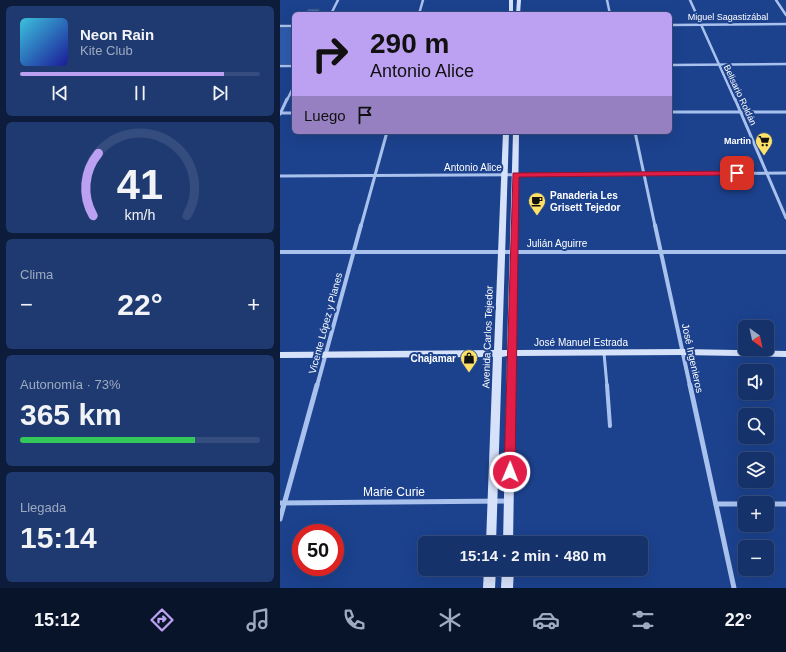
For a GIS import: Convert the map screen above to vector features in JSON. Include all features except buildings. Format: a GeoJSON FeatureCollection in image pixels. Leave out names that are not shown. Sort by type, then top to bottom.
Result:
{"type":"FeatureCollection","features":[{"type":"Feature","properties":{"kind":"main road"},"geometry":{"type":"LineString","coordinates":[[511,0],[511,12]]}},
{"type":"Feature","properties":{"kind":"main road"},"geometry":{"type":"LineString","coordinates":[[518,12],[519,0]]}},
{"type":"Feature","properties":{"kind":"main road","name":"Avenida Carlos Tejedor"},"geometry":{"type":"LineString","coordinates":[[491,536],[506,134]]}},
{"type":"Feature","properties":{"kind":"main road"},"geometry":{"type":"LineString","coordinates":[[508,536],[516,134]]}},
{"type":"Feature","properties":{"kind":"main road","name":"José Manuel Estrada"},"geometry":{"type":"LineString","coordinates":[[280,355],[683,352],[786,354]]}},
{"type":"Feature","properties":{"kind":"main road"},"geometry":{"type":"LineString","coordinates":[[490,576],[490,588]]}},
{"type":"Feature","properties":{"kind":"main road"},"geometry":{"type":"LineString","coordinates":[[507,588],[508,576]]}},
{"type":"Feature","properties":{"kind":"street"},"geometry":{"type":"LineString","coordinates":[[332,12],[338,0]]}},
{"type":"Feature","properties":{"kind":"street"},"geometry":{"type":"LineString","coordinates":[[420,12],[423,0]]}},
{"type":"Feature","properties":{"kind":"street"},"geometry":{"type":"LineString","coordinates":[[607,0],[610,12]]}},
{"type":"Feature","properties":{"kind":"street","name":"Belisario Roldán"},"geometry":{"type":"LineString","coordinates":[[690,0],[702,24],[718,65],[741,113],[786,218]]}},
{"type":"Feature","properties":{"kind":"street"},"geometry":{"type":"LineString","coordinates":[[776,0],[786,15]]}},
{"type":"Feature","properties":{"kind":"street","name":"Miguel Sagastizábal"},"geometry":{"type":"LineString","coordinates":[[672,24],[786,24]]}},
{"type":"Feature","properties":{"kind":"street"},"geometry":{"type":"LineString","coordinates":[[280,26],[292,26]]}},
{"type":"Feature","properties":{"kind":"street"},"geometry":{"type":"LineString","coordinates":[[672,65],[786,64]]}},
{"type":"Feature","properties":{"kind":"street"},"geometry":{"type":"LineString","coordinates":[[280,66],[292,66]]}},
{"type":"Feature","properties":{"kind":"street"},"geometry":{"type":"LineString","coordinates":[[292,90],[280,113],[292,113]]}},
{"type":"Feature","properties":{"kind":"street"},"geometry":{"type":"LineString","coordinates":[[672,112],[786,112]]}},
{"type":"Feature","properties":{"kind":"street","name":"Vicente López y Planes"},"geometry":{"type":"LineString","coordinates":[[280,520],[282,502],[386,134]]}},
{"type":"Feature","properties":{"kind":"street","name":"José Ingenieros"},"geometry":{"type":"LineString","coordinates":[[635,134],[734,588]]}},
{"type":"Feature","properties":{"kind":"street","name":"Antonio Alice"},"geometry":{"type":"LineString","coordinates":[[280,176],[786,173]]}},
{"type":"Feature","properties":{"kind":"street","name":"Julián Aguirre"},"geometry":{"type":"LineString","coordinates":[[280,252],[786,252]]}},
{"type":"Feature","properties":{"kind":"street","name":"Marie Curie"},"geometry":{"type":"LineString","coordinates":[[282,502],[509,501]]}},
{"type":"Feature","properties":{"kind":"street"},"geometry":{"type":"LineString","coordinates":[[716,504],[738,504]]}},
{"type":"Feature","properties":{"kind":"street"},"geometry":{"type":"LineString","coordinates":[[774,504],[786,504]]}},
{"type":"Feature","properties":{"kind":"lane"},"geometry":{"type":"LineString","coordinates":[[604,353],[610,426]]}},
{"type":"Feature","properties":{"kind":"shaded area"},"geometry":{"type":"Polygon","coordinates":[[[280,28],[292,28],[292,64],[280,64],[280,28]]]}},
{"type":"Feature","properties":{"kind":"place","name":"Martin"},"geometry":{"type":"Point","coordinates":[764,156]}},
{"type":"Feature","properties":{"kind":"place","name":"Panaderia Les Grisett Tejedor"},"geometry":{"type":"Point","coordinates":[537,216]}},
{"type":"Feature","properties":{"kind":"place","name":"Chajamar"},"geometry":{"type":"Point","coordinates":[469,373]}},
{"type":"Feature","properties":{"kind":"route"},"geometry":{"type":"LineString","coordinates":[[510,472],[515,175],[737,173]]}}]}
